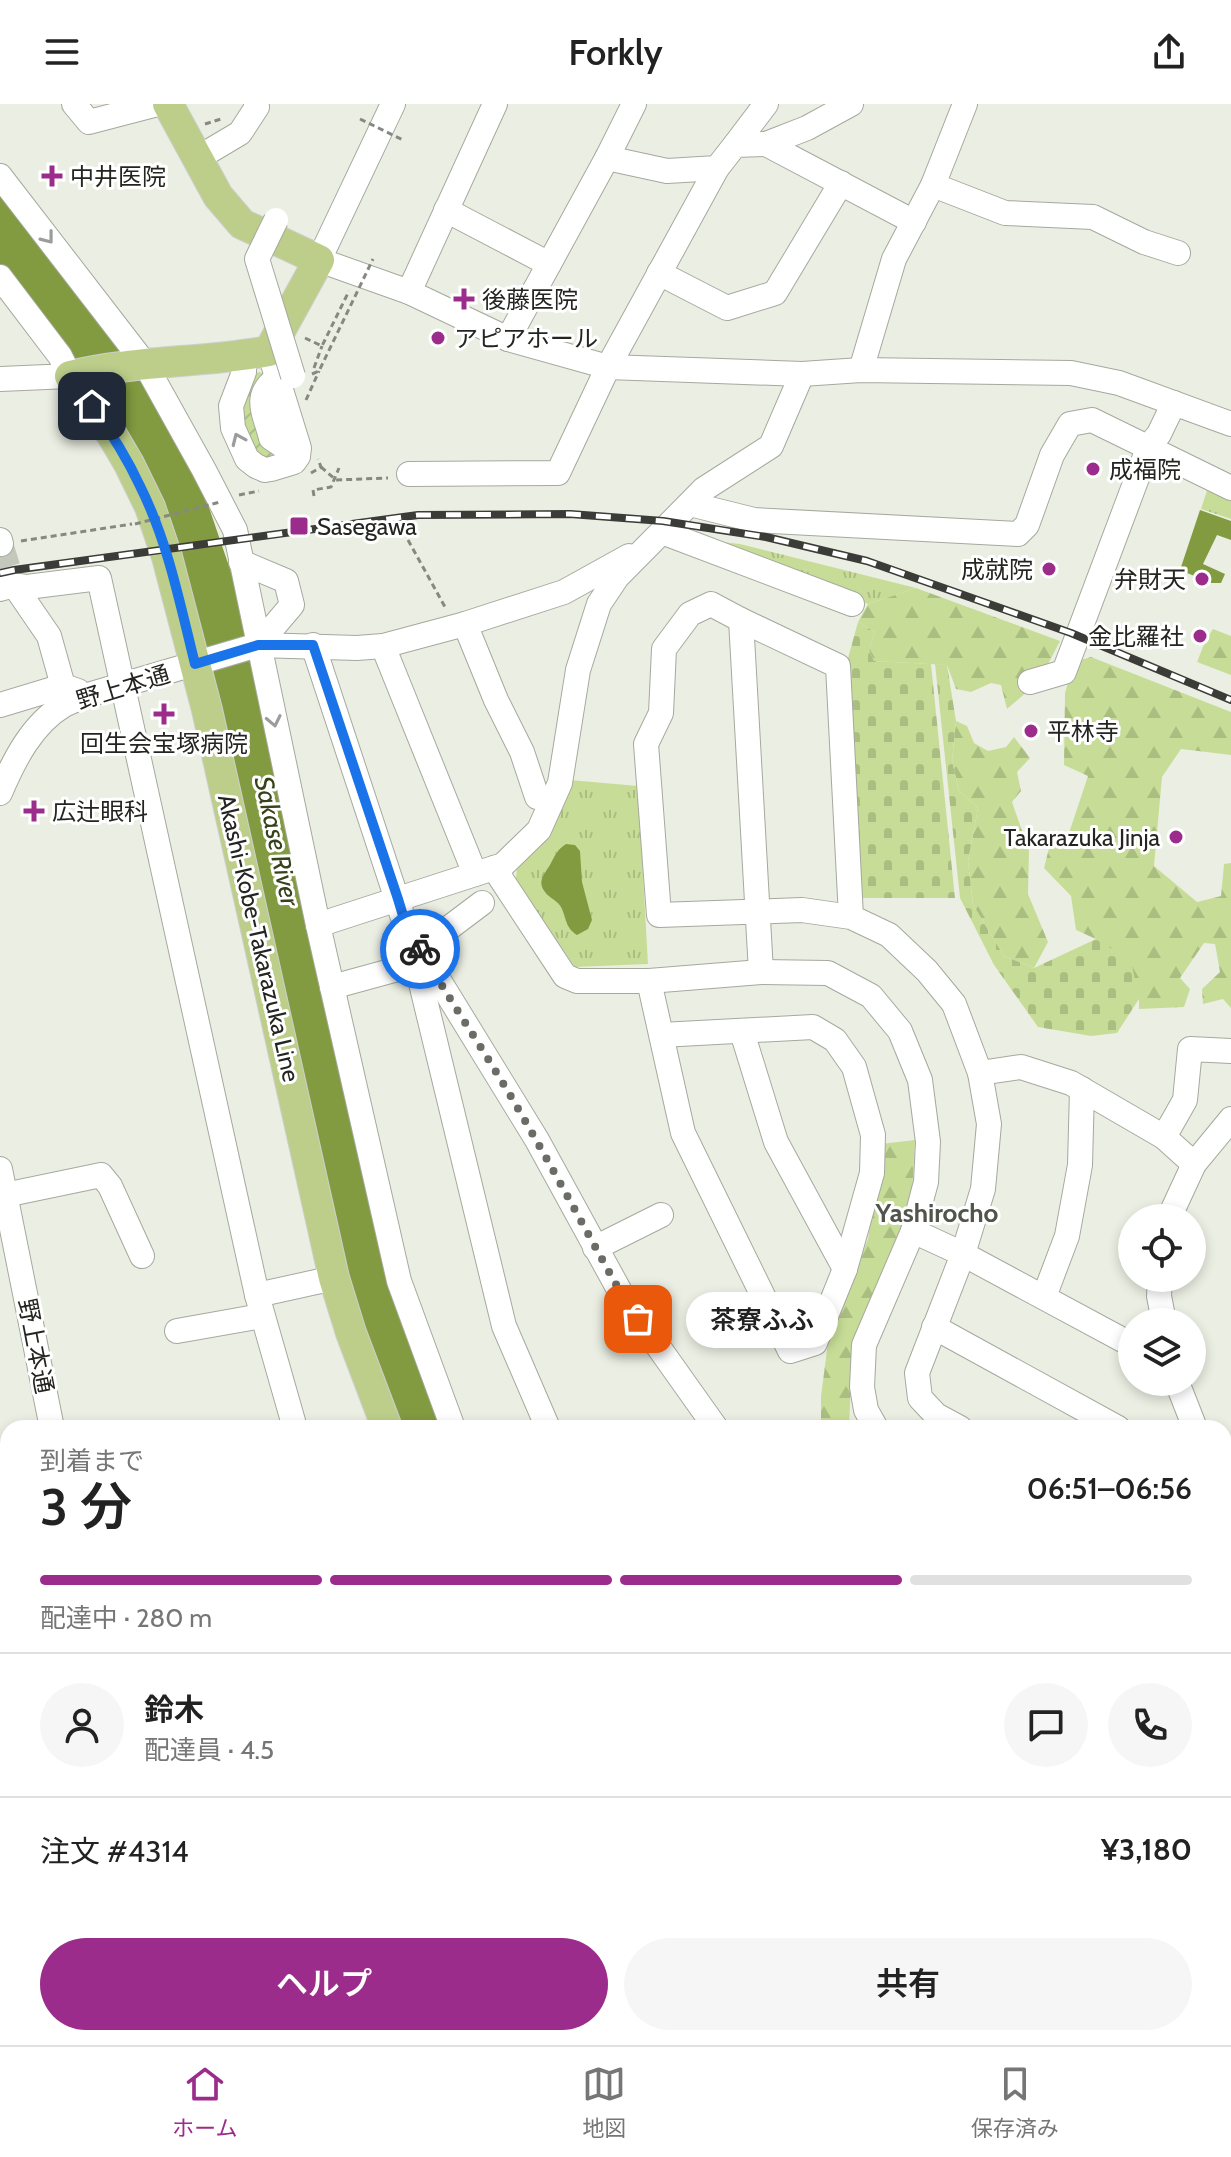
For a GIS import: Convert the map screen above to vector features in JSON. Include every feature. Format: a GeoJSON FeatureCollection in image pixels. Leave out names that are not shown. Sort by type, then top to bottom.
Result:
{"type":"FeatureCollection","features":[{"type":"Feature","properties":{"kind":"main road"},"geometry":{"type":"LineString","coordinates":[[77,374],[239,356],[292,370],[319,260],[242,224],[218,196],[175,117]]}},
{"type":"Feature","properties":{"kind":"main road","name":"Akashi-Kobe-Takarazuka Line"},"geometry":{"type":"LineString","coordinates":[[77,374],[150,507],[199,663],[250,910],[299,1112],[334,1278],[384,1420]]}},
{"type":"Feature","properties":{"kind":"street"},"geometry":{"type":"LineString","coordinates":[[74,104],[89,122],[158,104]]}},
{"type":"Feature","properties":{"kind":"street"},"geometry":{"type":"LineString","coordinates":[[393,104],[319,260],[409,292],[508,339],[608,367],[802,374],[861,370],[1071,373],[1119,383],[1231,424]]}},
{"type":"Feature","properties":{"kind":"street"},"geometry":{"type":"LineString","coordinates":[[409,292],[495,104]]}},
{"type":"Feature","properties":{"kind":"street"},"geometry":{"type":"LineString","coordinates":[[508,339],[634,104]]}},
{"type":"Feature","properties":{"kind":"street"},"geometry":{"type":"LineString","coordinates":[[400,476],[558,473],[608,367],[717,168],[766,104]]}},
{"type":"Feature","properties":{"kind":"street"},"geometry":{"type":"LineString","coordinates":[[735,145],[766,144],[807,128],[851,104]]}},
{"type":"Feature","properties":{"kind":"street"},"geometry":{"type":"LineString","coordinates":[[861,370],[894,259],[933,185],[965,104]]}},
{"type":"Feature","properties":{"kind":"street"},"geometry":{"type":"LineString","coordinates":[[198,158],[240,133],[255,107]]}},
{"type":"Feature","properties":{"kind":"street"},"geometry":{"type":"LineString","coordinates":[[766,144],[914,222]]}},
{"type":"Feature","properties":{"kind":"street"},"geometry":{"type":"LineString","coordinates":[[607,158],[667,171],[717,168]]}},
{"type":"Feature","properties":{"kind":"street"},"geometry":{"type":"LineString","coordinates":[[0,176],[140,365],[204,470],[235,530],[254,647],[399,1281],[450,1420]]}},
{"type":"Feature","properties":{"kind":"street"},"geometry":{"type":"LineString","coordinates":[[659,273],[727,308],[775,293],[841,183]]}},
{"type":"Feature","properties":{"kind":"street"},"geometry":{"type":"LineString","coordinates":[[933,185],[1005,213],[1093,217],[1144,242],[1178,253]]}},
{"type":"Feature","properties":{"kind":"street"},"geometry":{"type":"LineString","coordinates":[[446,210],[549,264]]}},
{"type":"Feature","properties":{"kind":"street"},"geometry":{"type":"LineString","coordinates":[[239,356],[244,372],[231,406],[233,428],[247,459],[256,466],[265,470],[288,465],[298,456],[299,448],[292,370],[257,259],[276,220]]}},
{"type":"Feature","properties":{"kind":"street"},"geometry":{"type":"LineString","coordinates":[[0,277],[77,374]]}},
{"type":"Feature","properties":{"kind":"street"},"geometry":{"type":"LineString","coordinates":[[0,379],[77,374]]}},
{"type":"Feature","properties":{"kind":"street"},"geometry":{"type":"LineString","coordinates":[[318,925],[503,865],[539,830],[560,783],[578,670],[599,604],[617,577],[704,489],[771,446],[802,374]]}},
{"type":"Feature","properties":{"kind":"street"},"geometry":{"type":"LineString","coordinates":[[1030,682],[1064,672],[1149,446],[1159,434],[1174,403]]}},
{"type":"Feature","properties":{"kind":"street"},"geometry":{"type":"LineString","coordinates":[[690,504],[754,520],[1018,534],[1027,525],[1052,455],[1070,424],[1092,420],[1231,488]]}},
{"type":"Feature","properties":{"kind":"street"},"geometry":{"type":"LineString","coordinates":[[662,532],[852,604]]}},
{"type":"Feature","properties":{"kind":"street","name":"野上本通"},"geometry":{"type":"LineString","coordinates":[[0,793],[24,744],[40,726],[64,705],[88,695],[254,647],[383,646],[564,592],[633,553],[644,550]]}},
{"type":"Feature","properties":{"kind":"street"},"geometry":{"type":"LineString","coordinates":[[241,562],[286,581],[292,605],[254,647]]}},
{"type":"Feature","properties":{"kind":"street"},"geometry":{"type":"LineString","coordinates":[[7,587],[99,578],[260,1305],[293,1420]]}},
{"type":"Feature","properties":{"kind":"street"},"geometry":{"type":"LineString","coordinates":[[7,587],[49,636],[63,686]]}},
{"type":"Feature","properties":{"kind":"street"},"geometry":{"type":"LineString","coordinates":[[851,917],[838,666],[711,604],[690,614],[664,649],[661,713],[646,744],[659,915],[802,910],[851,917],[889,935],[927,971],[954,1004],[980,1073],[989,1124],[983,1189],[963,1254],[917,1373],[920,1398],[945,1420]]}},
{"type":"Feature","properties":{"kind":"street"},"geometry":{"type":"LineString","coordinates":[[741,620],[761,972]]}},
{"type":"Feature","properties":{"kind":"street"},"geometry":{"type":"LineString","coordinates":[[460,625],[522,752],[537,797]]}},
{"type":"Feature","properties":{"kind":"street"},"geometry":{"type":"LineString","coordinates":[[313,645],[416,952],[504,1326],[545,1420]]}},
{"type":"Feature","properties":{"kind":"street"},"geometry":{"type":"LineString","coordinates":[[383,646],[485,871],[565,976],[577,981],[649,981],[761,972],[828,973],[871,996],[900,1031],[920,1080],[928,1142],[926,1182],[913,1231],[864,1345],[862,1387],[866,1410],[872,1420]]}},
{"type":"Feature","properties":{"kind":"street"},"geometry":{"type":"LineString","coordinates":[[0,705],[63,686],[88,695]]}},
{"type":"Feature","properties":{"kind":"street"},"geometry":{"type":"LineString","coordinates":[[332,987],[416,952],[482,903]]}},
{"type":"Feature","properties":{"kind":"street"},"geometry":{"type":"LineString","coordinates":[[416,952],[478,1040],[623,1297],[710,1420]]}},
{"type":"Feature","properties":{"kind":"street"},"geometry":{"type":"LineString","coordinates":[[649,981],[661,1035],[683,1133],[790,1351],[815,1343],[845,1269],[872,1173],[873,1135],[854,1067],[835,1040],[813,1027],[661,1035]]}},
{"type":"Feature","properties":{"kind":"street"},"geometry":{"type":"LineString","coordinates":[[742,1032],[776,1142],[845,1269]]}},
{"type":"Feature","properties":{"kind":"street"},"geometry":{"type":"LineString","coordinates":[[1164,1137],[1185,1100],[1190,1049],[1231,1051]]}},
{"type":"Feature","properties":{"kind":"street"},"geometry":{"type":"LineString","coordinates":[[980,1073],[1021,1067],[1071,1083],[1164,1137],[1194,1164]]}},
{"type":"Feature","properties":{"kind":"street"},"geometry":{"type":"LineString","coordinates":[[1044,1297],[1067,1236],[1080,1165],[1082,1089]]}},
{"type":"Feature","properties":{"kind":"street"},"geometry":{"type":"LineString","coordinates":[[1175,1204],[1194,1164],[1231,1119]]}},
{"type":"Feature","properties":{"kind":"street","name":"野上本通"},"geometry":{"type":"LineString","coordinates":[[0,1169],[2,1196],[50,1420]]}},
{"type":"Feature","properties":{"kind":"street"},"geometry":{"type":"LineString","coordinates":[[2,1196],[101,1175],[110,1186],[142,1256]]}},
{"type":"Feature","properties":{"kind":"street"},"geometry":{"type":"LineString","coordinates":[[595,1248],[661,1215]]}},
{"type":"Feature","properties":{"kind":"street"},"geometry":{"type":"LineString","coordinates":[[913,1231],[963,1254],[1118,1337]]}},
{"type":"Feature","properties":{"kind":"street"},"geometry":{"type":"LineString","coordinates":[[177,1331],[334,1278]]}},
{"type":"Feature","properties":{"kind":"street"},"geometry":{"type":"LineString","coordinates":[[934,1327],[1103,1420]]}},
{"type":"Feature","properties":{"kind":"street"},"geometry":{"type":"LineString","coordinates":[[1182,1396],[1192,1420]]}},
{"type":"Feature","properties":{"kind":"path"},"geometry":{"type":"LineString","coordinates":[[175,117],[255,107]]}},
{"type":"Feature","properties":{"kind":"path"},"geometry":{"type":"LineString","coordinates":[[360,119],[403,140]]}},
{"type":"Feature","properties":{"kind":"path"},"geometry":{"type":"LineString","coordinates":[[302,408],[373,259]]}},
{"type":"Feature","properties":{"kind":"path"},"geometry":{"type":"LineString","coordinates":[[292,370],[322,346],[352,284]]}},
{"type":"Feature","properties":{"kind":"path"},"geometry":{"type":"LineString","coordinates":[[305,338],[322,346]]}},
{"type":"Feature","properties":{"kind":"path"},"geometry":{"type":"LineString","coordinates":[[292,370],[319,371]]}},
{"type":"Feature","properties":{"kind":"path"},"geometry":{"type":"LineString","coordinates":[[321,467],[336,480],[400,476]]}},
{"type":"Feature","properties":{"kind":"path"},"geometry":{"type":"LineString","coordinates":[[314,496],[313,490],[331,487],[339,468]]}},
{"type":"Feature","properties":{"kind":"path"},"geometry":{"type":"LineString","coordinates":[[0,542],[135,524],[220,502]]}},
{"type":"Feature","properties":{"kind":"path"},"geometry":{"type":"LineString","coordinates":[[408,540],[460,625]]}},
{"type":"Feature","properties":{"kind":"green space"},"geometry":{"type":"Polygon","coordinates":[[[255,373],[264,375],[280,460],[257,457],[244,425],[246,399],[255,373]]]}},
{"type":"Feature","properties":{"kind":"green space"},"geometry":{"type":"Polygon","coordinates":[[[1209,484],[1231,495],[1231,519],[1201,509],[1209,484]]]}},
{"type":"Feature","properties":{"kind":"green space"},"geometry":{"type":"Polygon","coordinates":[[[704,540],[740,544],[916,588],[868,604],[705,544],[704,540]]]}},
{"type":"Feature","properties":{"kind":"green space"},"geometry":{"type":"Polygon","coordinates":[[[916,588],[1060,641],[1048,664],[1037,670],[1036,684],[1007,709],[1001,685],[991,683],[971,692],[956,689],[947,665],[874,661],[869,650],[875,632],[858,622],[868,604],[916,588]]]}},
{"type":"Feature","properties":{"kind":"green space"},"geometry":{"type":"Polygon","coordinates":[[[858,622],[875,632],[869,650],[874,661],[931,664],[955,898],[860,898],[848,658],[858,622]]]}},
{"type":"Feature","properties":{"kind":"green space"},"geometry":{"type":"Polygon","coordinates":[[[1213,629],[1231,636],[1231,675],[1197,662],[1213,629]]]}},
{"type":"Feature","properties":{"kind":"green space"},"geometry":{"type":"Polygon","coordinates":[[[1091,657],[1231,712],[1231,755],[1181,749],[1162,777],[1154,866],[1197,902],[1221,896],[1224,864],[1231,863],[1231,1008],[1223,999],[1203,1004],[1202,989],[1220,972],[1215,944],[1204,943],[1180,978],[1190,989],[1184,1007],[1139,1009],[1139,999],[1096,939],[1076,930],[1071,896],[1044,868],[1053,832],[1068,836],[1088,776],[1064,765],[1065,693],[1074,662],[1091,657]]]}},
{"type":"Feature","properties":{"kind":"green space"},"geometry":{"type":"Polygon","coordinates":[[[935,664],[947,665],[956,721],[952,761],[959,791],[978,808],[968,861],[973,905],[1004,956],[1034,968],[1096,939],[1131,961],[1139,999],[1117,1033],[1091,1036],[1038,1027],[994,965],[960,898],[935,664]]]}},
{"type":"Feature","properties":{"kind":"green space"},"geometry":{"type":"Polygon","coordinates":[[[956,721],[967,726],[974,743],[988,751],[1006,747],[1014,737],[1030,758],[1017,772],[1021,791],[1012,802],[1029,851],[1028,894],[1048,942],[1034,968],[1004,956],[973,905],[968,861],[978,808],[959,791],[952,761],[956,721]]]}},
{"type":"Feature","properties":{"kind":"green space"},"geometry":{"type":"Polygon","coordinates":[[[570,780],[638,786],[648,964],[575,967],[516,879],[517,866],[570,780]]]}},
{"type":"Feature","properties":{"kind":"green space"},"geometry":{"type":"Polygon","coordinates":[[[915,1140],[912,1194],[851,1381],[849,1420],[821,1420],[829,1335],[868,1239],[881,1144],[915,1140]]]}},
{"type":"Feature","properties":{"kind":"water","name":"Sakase River"},"geometry":{"type":"Polygon","coordinates":[[[0,188],[124,349],[202,487],[233,578],[446,1420],[392,1420],[367,1354],[209,689],[73,357],[0,264],[0,188]]]}},
{"type":"Feature","properties":{"kind":"water"},"geometry":{"type":"Polygon","coordinates":[[[1200,510],[1231,521],[1231,540],[1217,535],[1203,564],[1225,574],[1221,583],[1211,583],[1180,570],[1200,510]]]}},
{"type":"Feature","properties":{"kind":"water"},"geometry":{"type":"Polygon","coordinates":[[[566,844],[575,845],[580,851],[582,882],[592,920],[588,929],[577,935],[569,927],[561,906],[541,884],[556,855],[566,844]]]}},
{"type":"Feature","properties":{"kind":"tunnel"},"geometry":{"type":"LineString","coordinates":[[1,544],[14,585]]}},
{"type":"Feature","properties":{"kind":"railway"},"geometry":{"type":"LineString","coordinates":[[0,573],[418,515],[570,514],[663,521],[766,537],[867,561],[1071,633],[1231,700]]}},
{"type":"Feature","properties":{"kind":"way so far"},"geometry":{"type":"LineString","coordinates":[[420,949],[537,1140],[638,1319]]}},
{"type":"Feature","properties":{"kind":"place","name":"中井医院"},"geometry":{"type":"Point","coordinates":[52,176]}},
{"type":"Feature","properties":{"kind":"place","name":"後藤医院"},"geometry":{"type":"Point","coordinates":[464,299]}},
{"type":"Feature","properties":{"kind":"place","name":"アピアホール"},"geometry":{"type":"Point","coordinates":[438,338]}},
{"type":"Feature","properties":{"kind":"place","name":"成福院"},"geometry":{"type":"Point","coordinates":[1093,469]}},
{"type":"Feature","properties":{"kind":"place","name":"Sasegawa"},"geometry":{"type":"Point","coordinates":[299,526]}},
{"type":"Feature","properties":{"kind":"place","name":"成就院"},"geometry":{"type":"Point","coordinates":[1049,569]}},
{"type":"Feature","properties":{"kind":"place","name":"弁財天"},"geometry":{"type":"Point","coordinates":[1202,579]}},
{"type":"Feature","properties":{"kind":"place","name":"金比羅社"},"geometry":{"type":"Point","coordinates":[1200,636]}},
{"type":"Feature","properties":{"kind":"place","name":"回生会宝塚病院"},"geometry":{"type":"Point","coordinates":[164,714]}},
{"type":"Feature","properties":{"kind":"place","name":"平林寺"},"geometry":{"type":"Point","coordinates":[1031,731]}},
{"type":"Feature","properties":{"kind":"place","name":"広辻眼科"},"geometry":{"type":"Point","coordinates":[34,811]}},
{"type":"Feature","properties":{"kind":"place","name":"Takarazuka Jinja"},"geometry":{"type":"Point","coordinates":[1176,837]}},
{"type":"Feature","properties":{"kind":"place","name":"茶寮ふふ"},"geometry":{"type":"Point","coordinates":[638,1319]}},
{"type":"Feature","properties":{"kind":"district","name":"Yashirocho"},"geometry":{"type":"Point","coordinates":[937,1213]}},
{"type":"Feature","properties":{"kind":"route"},"geometry":{"type":"LineString","coordinates":[[92,406],[129,464],[150,507],[177,591],[195,664],[258,645],[313,645],[411,942],[420,949]]}}]}
